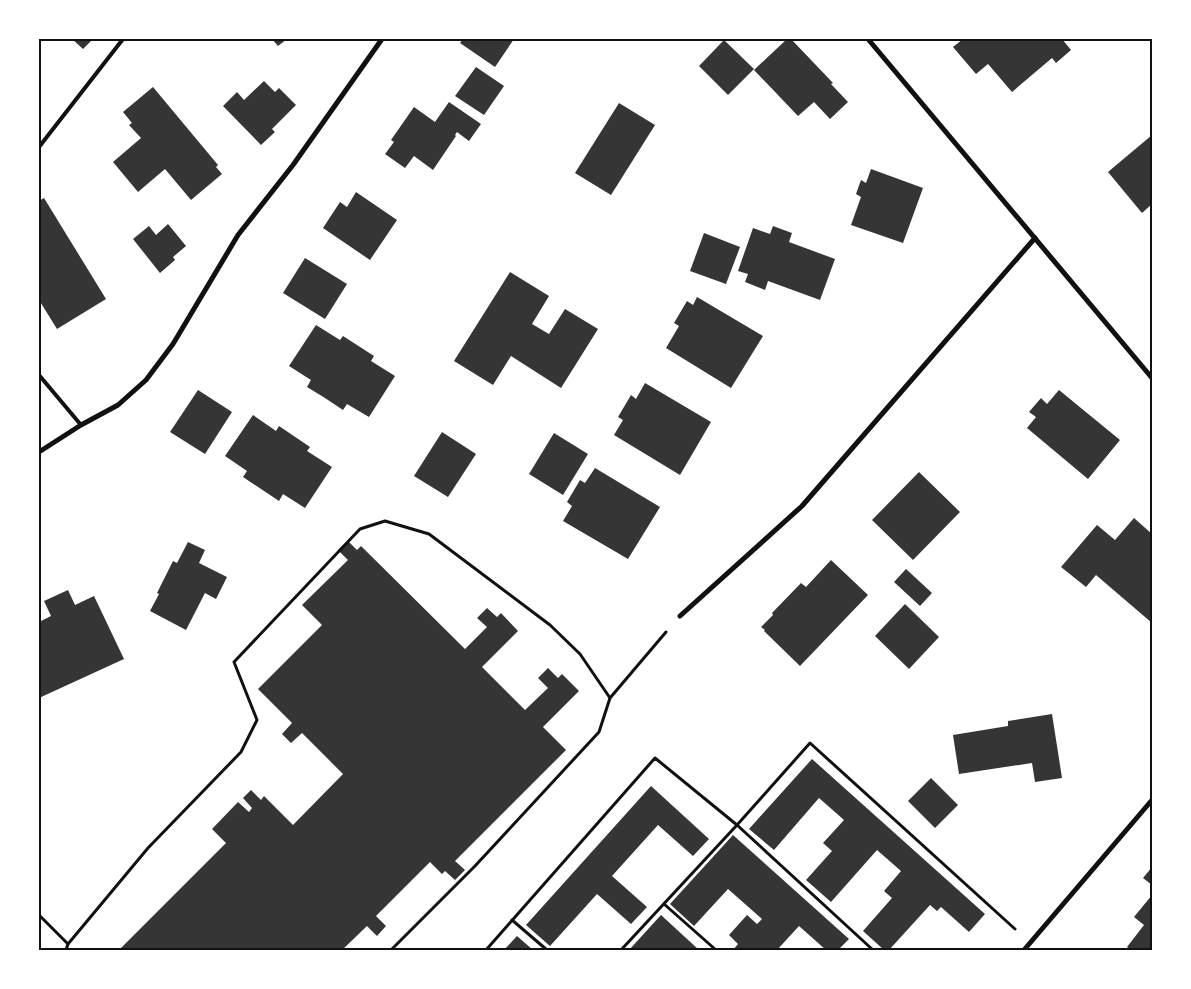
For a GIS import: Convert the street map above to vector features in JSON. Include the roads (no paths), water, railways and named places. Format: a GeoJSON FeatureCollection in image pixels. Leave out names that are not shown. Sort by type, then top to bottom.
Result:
{"type":"FeatureCollection","features":[{"type":"Feature","properties":{"kind":"street"},"geometry":{"type":"LineString","coordinates":[[39,452],[81,425],[118,405],[146,380],[173,344],[238,235],[293,165],[382,39]]}},
{"type":"Feature","properties":{"kind":"street"},"geometry":{"type":"LineString","coordinates":[[868,39],[1152,378]]}},
{"type":"Feature","properties":{"kind":"street"},"geometry":{"type":"LineString","coordinates":[[680,616],[802,506],[1035,238]]}},
{"type":"Feature","properties":{"kind":"street"},"geometry":{"type":"LineString","coordinates":[[1024,950],[1152,800]]}},
{"type":"Feature","properties":{"kind":"lane"},"geometry":{"type":"LineString","coordinates":[[39,147],[123,39]]}},
{"type":"Feature","properties":{"kind":"lane"},"geometry":{"type":"LineString","coordinates":[[39,375],[81,425]]}}]}
